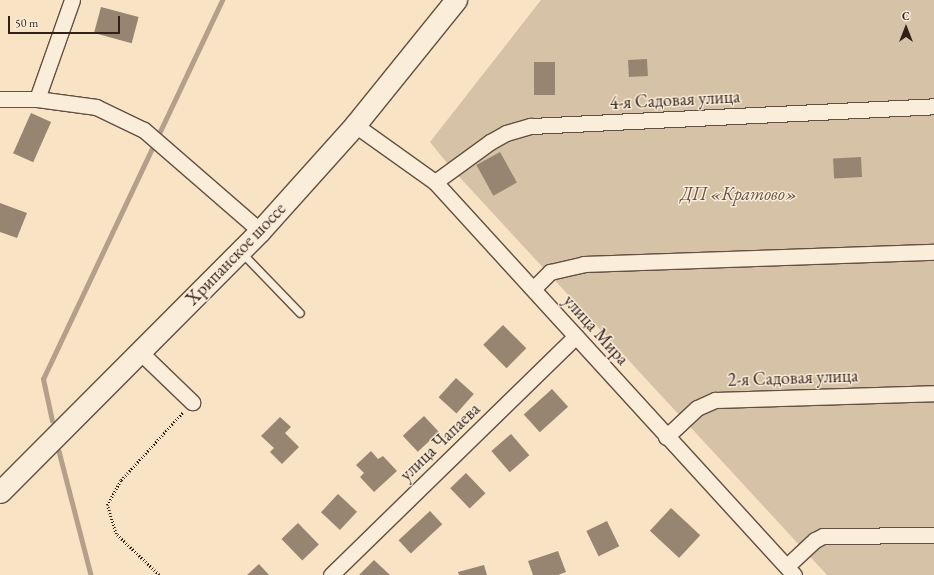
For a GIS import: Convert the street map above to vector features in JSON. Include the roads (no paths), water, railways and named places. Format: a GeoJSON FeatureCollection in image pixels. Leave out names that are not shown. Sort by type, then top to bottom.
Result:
{"type":"FeatureCollection","features":[{"type":"Feature","properties":{"kind":"main road","name":"Хрипанское шоссе"},"geometry":{"type":"LineString","coordinates":[[0,492],[260,231],[356,125],[456,0]]}},
{"type":"Feature","properties":{"kind":"street"},"geometry":{"type":"LineString","coordinates":[[37,99],[72,0]]}},
{"type":"Feature","properties":{"kind":"street"},"geometry":{"type":"LineString","coordinates":[[0,99],[37,99],[96,107],[161,145],[260,231]]}},
{"type":"Feature","properties":{"kind":"street","name":"4-я Садовая улица"},"geometry":{"type":"LineString","coordinates":[[435,182],[490,142],[506,133],[532,126],[934,106]]}},
{"type":"Feature","properties":{"kind":"street","name":"улица Мира"},"geometry":{"type":"LineString","coordinates":[[356,125],[435,182],[534,288],[666,437],[791,571]]}},
{"type":"Feature","properties":{"kind":"street"},"geometry":{"type":"LineString","coordinates":[[534,288],[550,272],[584,264],[934,252]]}},
{"type":"Feature","properties":{"kind":"street","name":"улица Чапаева"},"geometry":{"type":"LineString","coordinates":[[331,575],[576,336]]}},
{"type":"Feature","properties":{"kind":"street"},"geometry":{"type":"LineString","coordinates":[[139,351],[192,402]]}},
{"type":"Feature","properties":{"kind":"street","name":"2-я Садовая улица"},"geometry":{"type":"LineString","coordinates":[[666,437],[697,408],[715,400],[934,393]]}},
{"type":"Feature","properties":{"kind":"street"},"geometry":{"type":"LineString","coordinates":[[791,571],[815,540],[823,536],[934,535]]}},
{"type":"Feature","properties":{"kind":"lane"},"geometry":{"type":"LineString","coordinates":[[240,251],[300,313]]}},
{"type":"Feature","properties":{"kind":"waterway"},"geometry":{"type":"LineString","coordinates":[[52,421],[43,379],[222,0]]}},
{"type":"Feature","properties":{"kind":"waterway"},"geometry":{"type":"LineString","coordinates":[[59,451],[91,575]]}},
{"type":"Feature","properties":{"kind":"park label","name":"ДП «Кратово»"},"geometry":{"type":"Point","coordinates":[739,194]}}]}
